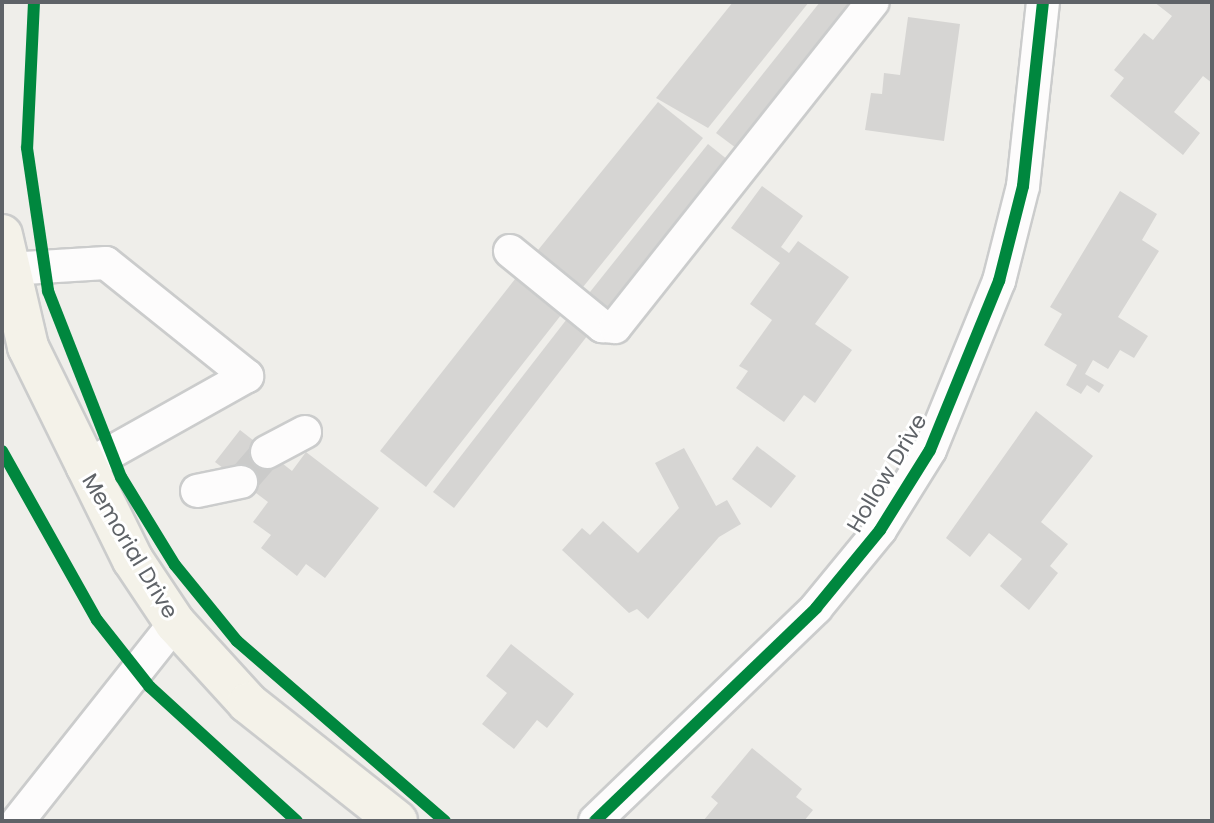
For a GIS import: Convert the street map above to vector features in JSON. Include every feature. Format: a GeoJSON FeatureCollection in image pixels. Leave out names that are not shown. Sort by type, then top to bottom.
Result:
{"type":"FeatureCollection","features":[{"type":"Feature","properties":{"kind":"main road","name":"Memorial Drive"},"geometry":{"type":"LineString","coordinates":[[4,254],[28,347],[83,468],[175,623],[248,703],[397,821]]}},
{"type":"Feature","properties":{"kind":"street"},"geometry":{"type":"LineString","coordinates":[[510,251],[602,326],[615,327],[873,2]]}},
{"type":"Feature","properties":{"kind":"street","name":"Hollow Drive"},"geometry":{"type":"LineString","coordinates":[[595,821],[816,608],[880,530],[930,450],[999,281],[1023,186],[1043,2]]}},
{"type":"Feature","properties":{"kind":"street"},"geometry":{"type":"LineString","coordinates":[[4,254],[106,263],[247,376],[83,468]]}},
{"type":"Feature","properties":{"kind":"street"},"geometry":{"type":"LineString","coordinates":[[267,452],[305,432]]}},
{"type":"Feature","properties":{"kind":"street"},"geometry":{"type":"LineString","coordinates":[[197,491],[241,482]]}},
{"type":"Feature","properties":{"kind":"street"},"geometry":{"type":"LineString","coordinates":[[18,821],[175,623]]}},
{"type":"Feature","properties":{"kind":"building"},"geometry":{"type":"Polygon","coordinates":[[[733,2],[809,2],[708,128],[656,98],[733,2]]]}},
{"type":"Feature","properties":{"kind":"building"},"geometry":{"type":"Polygon","coordinates":[[[820,2],[852,2],[736,148],[716,133],[820,2]]]}},
{"type":"Feature","properties":{"kind":"building"},"geometry":{"type":"Polygon","coordinates":[[[1154,2],[1212,2],[1212,83],[1203,76],[1174,112],[1200,133],[1183,155],[1110,96],[1124,78],[1114,70],[1144,33],[1153,40],[1172,16],[1154,2]]]}},
{"type":"Feature","properties":{"kind":"building"},"geometry":{"type":"Polygon","coordinates":[[[908,17],[960,24],[944,141],[865,130],[871,93],[882,94],[884,73],[900,75],[908,17]]]}},
{"type":"Feature","properties":{"kind":"building"},"geometry":{"type":"Polygon","coordinates":[[[658,102],[703,138],[579,292],[534,255],[658,102]]]}},
{"type":"Feature","properties":{"kind":"building"},"geometry":{"type":"Polygon","coordinates":[[[708,144],[728,160],[607,313],[586,297],[708,144]]]}},
{"type":"Feature","properties":{"kind":"building"},"geometry":{"type":"Polygon","coordinates":[[[762,186],[803,216],[781,247],[789,253],[798,241],[849,277],[815,324],[852,350],[815,403],[804,395],[784,422],[736,388],[748,371],[739,366],[772,320],[750,304],[780,263],[731,228],[762,186]]]}},
{"type":"Feature","properties":{"kind":"building"},"geometry":{"type":"Polygon","coordinates":[[[1120,191],[1157,214],[1142,240],[1159,251],[1118,317],[1148,336],[1134,358],[1120,350],[1108,369],[1093,360],[1085,374],[1104,385],[1099,393],[1087,385],[1081,394],[1066,385],[1077,365],[1044,345],[1062,314],[1050,307],[1120,191]]]}},
{"type":"Feature","properties":{"kind":"building"},"geometry":{"type":"Polygon","coordinates":[[[519,274],[565,310],[426,487],[380,451],[519,274]]]}},
{"type":"Feature","properties":{"kind":"building"},"geometry":{"type":"Polygon","coordinates":[[[570,315],[591,331],[454,508],[433,492],[570,315]]]}},
{"type":"Feature","properties":{"kind":"building"},"geometry":{"type":"Polygon","coordinates":[[[1036,411],[1093,456],[1041,522],[1068,544],[1050,566],[1058,573],[1029,610],[1000,586],[1022,559],[989,533],[970,557],[946,538],[1036,411]]]}},
{"type":"Feature","properties":{"kind":"building"},"geometry":{"type":"Polygon","coordinates":[[[240,430],[292,471],[306,452],[379,508],[325,578],[306,564],[297,576],[261,548],[271,535],[253,522],[268,502],[215,462],[240,430]]]}},
{"type":"Feature","properties":{"kind":"building"},"geometry":{"type":"Polygon","coordinates":[[[757,446],[796,476],[771,508],[732,479],[757,446]]]}},
{"type":"Feature","properties":{"kind":"building"},"geometry":{"type":"Polygon","coordinates":[[[684,448],[716,506],[727,500],[741,524],[719,537],[648,619],[637,609],[629,613],[562,550],[582,528],[590,535],[603,521],[638,553],[679,508],[655,463],[684,448]]]}},
{"type":"Feature","properties":{"kind":"building"},"geometry":{"type":"Polygon","coordinates":[[[511,644],[574,694],[547,728],[537,720],[514,749],[482,724],[507,693],[486,676],[511,644]]]}},
{"type":"Feature","properties":{"kind":"building"},"geometry":{"type":"Polygon","coordinates":[[[752,748],[802,789],[796,797],[813,810],[804,821],[703,821],[718,803],[711,797],[752,748]]]}},
{"type":"Feature","properties":{"kind":"tunnel"},"geometry":{"type":"LineString","coordinates":[[241,482],[267,452]]}},
{"type":"Feature","properties":{"kind":"cycle path"},"geometry":{"type":"LineString","coordinates":[[34,2],[27,148],[48,291],[121,477],[175,565],[237,641],[445,821]]}},
{"type":"Feature","properties":{"kind":"cycle path"},"geometry":{"type":"LineString","coordinates":[[595,821],[816,608],[880,530],[930,450],[999,281],[1023,186],[1043,2]]}},
{"type":"Feature","properties":{"kind":"cycle path"},"geometry":{"type":"LineString","coordinates":[[2,451],[97,620],[150,687],[297,821]]}}]}
